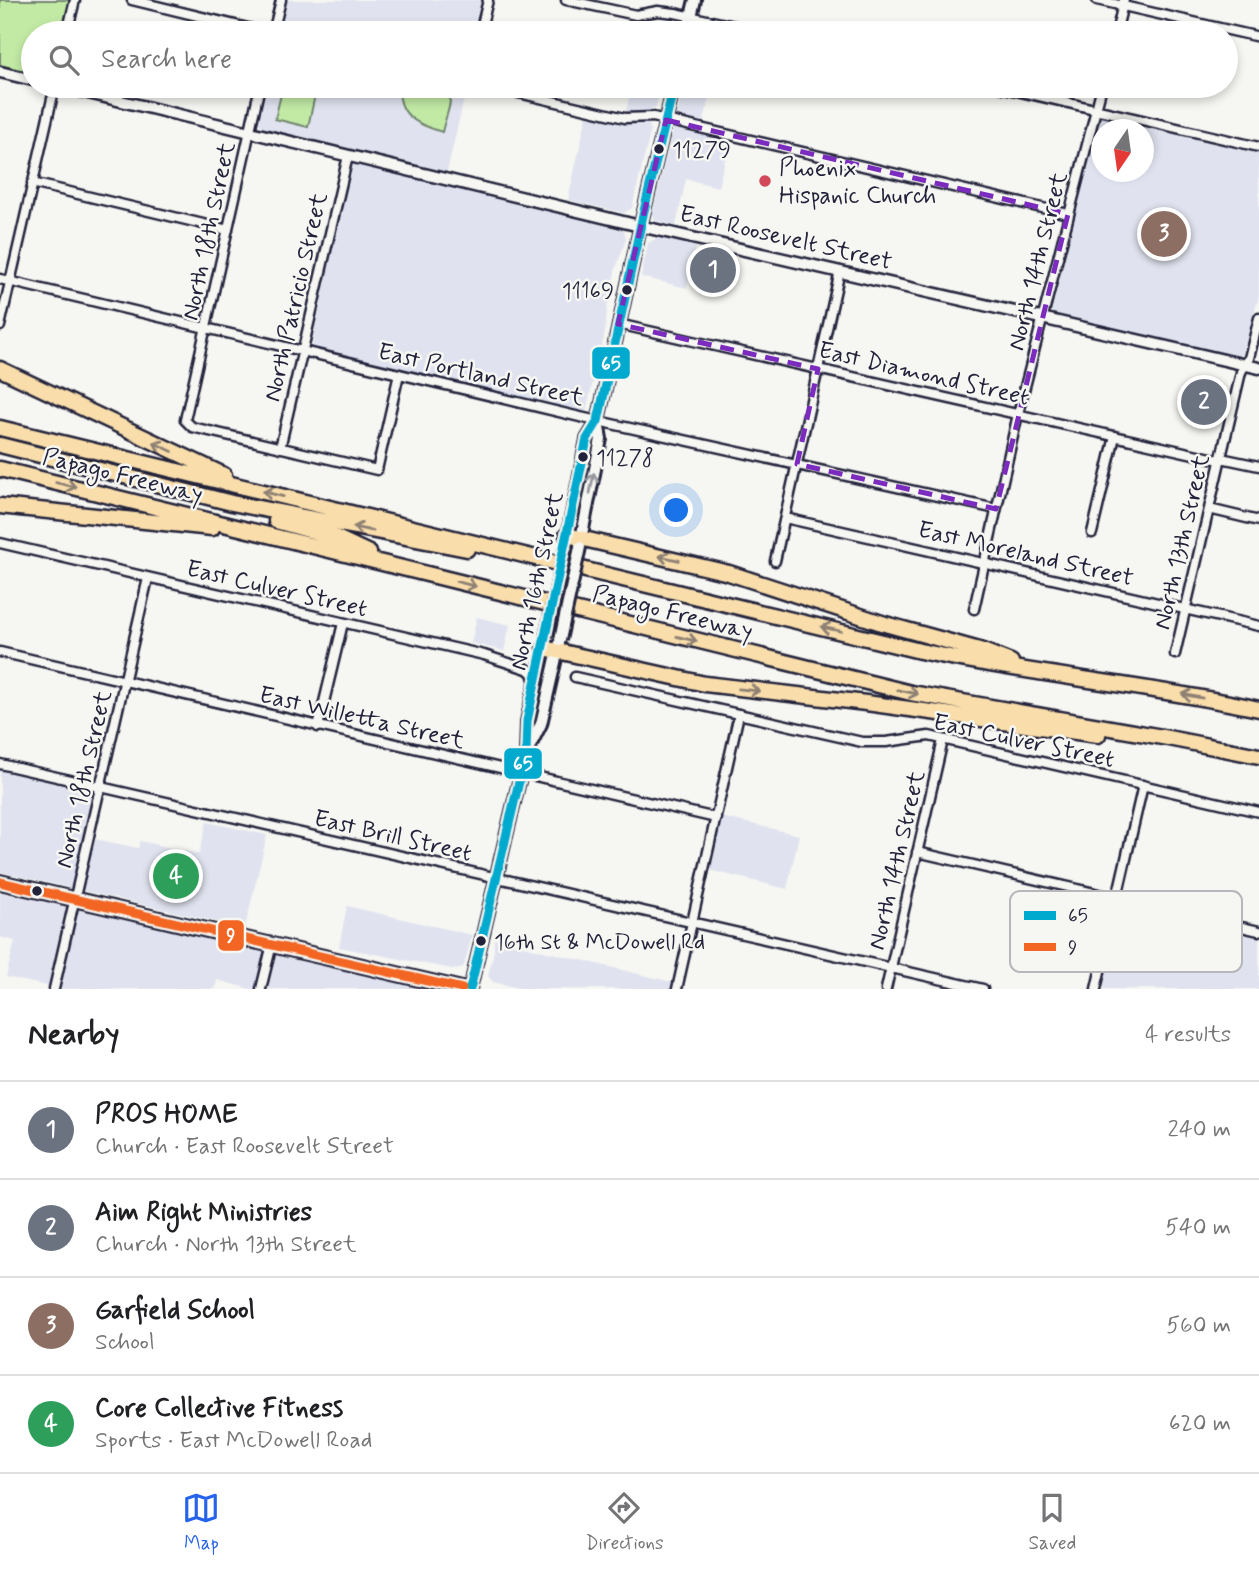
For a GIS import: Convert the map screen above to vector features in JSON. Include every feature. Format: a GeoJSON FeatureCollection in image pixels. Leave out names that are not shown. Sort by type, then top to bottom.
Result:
{"type":"FeatureCollection","features":[{"type":"Feature","properties":{"kind":"highway"},"geometry":{"type":"LineString","coordinates":[[0,369],[216,470],[246,488]]}},
{"type":"Feature","properties":{"kind":"highway"},"geometry":{"type":"LineString","coordinates":[[0,379],[92,413]]}},
{"type":"Feature","properties":{"kind":"highway","name":"Papago Freeway"},"geometry":{"type":"LineString","coordinates":[[0,428],[475,541],[527,557],[919,651],[1259,709]]}},
{"type":"Feature","properties":{"kind":"highway"},"geometry":{"type":"LineString","coordinates":[[0,445],[337,538],[400,568]]}},
{"type":"Feature","properties":{"kind":"highway"},"geometry":{"type":"LineString","coordinates":[[0,452],[301,517],[477,551],[527,557]]}},
{"type":"Feature","properties":{"kind":"highway","name":"Papago Freeway"},"geometry":{"type":"LineString","coordinates":[[0,469],[911,693],[1259,756]]}},
{"type":"Feature","properties":{"kind":"highway"},"geometry":{"type":"LineString","coordinates":[[0,506],[252,531]]}},
{"type":"Feature","properties":{"kind":"highway"},"geometry":{"type":"LineString","coordinates":[[573,542],[747,578],[885,624],[983,651],[1042,674]]}},
{"type":"Feature","properties":{"kind":"highway"},"geometry":{"type":"LineString","coordinates":[[552,644],[677,679],[718,686],[1102,735],[1168,738]]}},
{"type":"Feature","properties":{"kind":"main road"},"geometry":{"type":"LineString","coordinates":[[690,21],[695,0]]}},
{"type":"Feature","properties":{"kind":"main road","name":"North 16th Street"},"geometry":{"type":"LineString","coordinates":[[526,752],[541,724],[552,644],[573,542],[601,439],[598,421],[618,324],[671,98]]}},
{"type":"Feature","properties":{"kind":"main road","name":"North 16th Street"},"geometry":{"type":"LineString","coordinates":[[470,989],[522,774],[527,721],[536,683],[552,644]]}},
{"type":"Feature","properties":{"kind":"main road"},"geometry":{"type":"LineString","coordinates":[[0,882],[462,989]]}},
{"type":"Feature","properties":{"kind":"street"},"geometry":{"type":"LineString","coordinates":[[70,21],[75,0]]}},
{"type":"Feature","properties":{"kind":"street"},"geometry":{"type":"LineString","coordinates":[[132,0],[220,21]]}},
{"type":"Feature","properties":{"kind":"street"},"geometry":{"type":"LineString","coordinates":[[274,21],[281,0]]}},
{"type":"Feature","properties":{"kind":"street"},"geometry":{"type":"LineString","coordinates":[[483,21],[488,0]]}},
{"type":"Feature","properties":{"kind":"street"},"geometry":{"type":"LineString","coordinates":[[566,0],[629,14],[658,11],[713,21]]}},
{"type":"Feature","properties":{"kind":"street"},"geometry":{"type":"LineString","coordinates":[[1097,0],[1123,3],[1195,21]]}},
{"type":"Feature","properties":{"kind":"street"},"geometry":{"type":"LineString","coordinates":[[1119,21],[1123,3]]}},
{"type":"Feature","properties":{"kind":"street"},"geometry":{"type":"LineString","coordinates":[[1238,32],[1259,37]]}},
{"type":"Feature","properties":{"kind":"street"},"geometry":{"type":"LineString","coordinates":[[0,72],[21,77]]}},
{"type":"Feature","properties":{"kind":"street"},"geometry":{"type":"LineString","coordinates":[[1,326],[32,183],[54,98]]}},
{"type":"Feature","properties":{"kind":"street","name":"East Roosevelt Street"},"geometry":{"type":"LineString","coordinates":[[107,98],[640,226],[1259,368]]}},
{"type":"Feature","properties":{"kind":"street","name":"North 18th Street"},"geometry":{"type":"LineString","coordinates":[[257,98],[185,417],[187,425],[280,448]]}},
{"type":"Feature","properties":{"kind":"street"},"geometry":{"type":"LineString","coordinates":[[540,98],[625,118],[653,117],[1068,214]]}},
{"type":"Feature","properties":{"kind":"street"},"geometry":{"type":"LineString","coordinates":[[1048,98],[1259,147]]}},
{"type":"Feature","properties":{"kind":"street","name":"North 14th Street"},"geometry":{"type":"LineString","coordinates":[[974,609],[1017,414],[1099,98]]}},
{"type":"Feature","properties":{"kind":"street","name":"North Patricio Street"},"geometry":{"type":"LineString","coordinates":[[280,448],[348,156]]}},
{"type":"Feature","properties":{"kind":"street"},"geometry":{"type":"LineString","coordinates":[[32,183],[228,230]]}},
{"type":"Feature","properties":{"kind":"street"},"geometry":{"type":"LineString","coordinates":[[775,561],[841,271]]}},
{"type":"Feature","properties":{"kind":"street","name":"East Portland Street"},"geometry":{"type":"LineString","coordinates":[[0,279],[598,421],[996,509]]}},
{"type":"Feature","properties":{"kind":"street","name":"North 13th Street"},"geometry":{"type":"LineString","coordinates":[[1175,654],[1221,459],[1259,318]]}},
{"type":"Feature","properties":{"kind":"street","name":"East Diamond Street"},"geometry":{"type":"LineString","coordinates":[[618,324],[1259,466]]}},
{"type":"Feature","properties":{"kind":"street"},"geometry":{"type":"LineString","coordinates":[[280,448],[377,470],[399,374]]}},
{"type":"Feature","properties":{"kind":"street"},"geometry":{"type":"LineString","coordinates":[[1092,533],[1115,436]]}},
{"type":"Feature","properties":{"kind":"street"},"geometry":{"type":"LineString","coordinates":[[1209,509],[1259,521]]}},
{"type":"Feature","properties":{"kind":"street","name":"East Moreland Street"},"geometry":{"type":"LineString","coordinates":[[785,518],[1259,626]]}},
{"type":"Feature","properties":{"kind":"street","name":"East Culver Street"},"geometry":{"type":"LineString","coordinates":[[0,543],[484,655],[522,667],[532,673],[536,683]]}},
{"type":"Feature","properties":{"kind":"street","name":"North 18th Street"},"geometry":{"type":"LineString","coordinates":[[54,989],[148,578]]}},
{"type":"Feature","properties":{"kind":"street"},"geometry":{"type":"LineString","coordinates":[[318,727],[343,623]]}},
{"type":"Feature","properties":{"kind":"street","name":"East Willetta Street"},"geometry":{"type":"LineString","coordinates":[[0,652],[716,818]]}},
{"type":"Feature","properties":{"kind":"street","name":"East Culver Street"},"geometry":{"type":"LineString","coordinates":[[575,677],[862,742],[886,742],[929,736],[1259,812]]}},
{"type":"Feature","properties":{"kind":"street"},"geometry":{"type":"LineString","coordinates":[[677,989],[739,714]]}},
{"type":"Feature","properties":{"kind":"street","name":"North 14th Street"},"geometry":{"type":"LineString","coordinates":[[886,989],[943,740]]}},
{"type":"Feature","properties":{"kind":"street","name":"East Brill Street"},"geometry":{"type":"LineString","coordinates":[[0,764],[983,989]]}},
{"type":"Feature","properties":{"kind":"street"},"geometry":{"type":"LineString","coordinates":[[1119,891],[1143,785]]}},
{"type":"Feature","properties":{"kind":"street"},"geometry":{"type":"LineString","coordinates":[[917,852],[1087,891]]}},
{"type":"Feature","properties":{"kind":"street"},"geometry":{"type":"LineString","coordinates":[[261,989],[272,944]]}},
{"type":"Feature","properties":{"kind":"highlighted area"},"geometry":{"type":"Polygon","coordinates":[[[666,120],[1068,214],[996,509],[797,464],[818,369],[618,324],[666,120]]]}},
{"type":"Feature","properties":{"kind":"shaded area"},"geometry":{"type":"Polygon","coordinates":[[[288,0],[482,0],[477,21],[282,21],[288,0]]]}},
{"type":"Feature","properties":{"kind":"shaded area"},"geometry":{"type":"Polygon","coordinates":[[[651,19],[674,21],[638,21],[651,19]]]}},
{"type":"Feature","properties":{"kind":"shaded area"},"geometry":{"type":"Polygon","coordinates":[[[264,98],[464,98],[447,172],[262,127],[258,122],[264,98]]]}},
{"type":"Feature","properties":{"kind":"shaded area"},"geometry":{"type":"Polygon","coordinates":[[[629,98],[658,98],[648,123],[651,130],[632,208],[624,213],[568,200],[588,110],[624,118],[629,98]]]}},
{"type":"Feature","properties":{"kind":"shaded area"},"geometry":{"type":"Polygon","coordinates":[[[681,98],[709,98],[702,129],[731,136],[718,187],[686,179],[676,226],[656,221],[652,215],[681,98]]]}},
{"type":"Feature","properties":{"kind":"shaded area"},"geometry":{"type":"Polygon","coordinates":[[[1103,115],[1120,119],[1098,119],[1103,115]]]}},
{"type":"Feature","properties":{"kind":"shaded area"},"geometry":{"type":"Polygon","coordinates":[[[1154,127],[1259,151],[1259,296],[1241,359],[1051,315],[1091,148],[1091,182],[1154,182],[1154,127]]]}},
{"type":"Feature","properties":{"kind":"shaded area"},"geometry":{"type":"Polygon","coordinates":[[[355,163],[624,230],[626,239],[616,268],[605,333],[586,411],[581,412],[313,347],[351,168],[355,163]]]}},
{"type":"Feature","properties":{"kind":"shaded area"},"geometry":{"type":"Polygon","coordinates":[[[659,237],[696,245],[687,288],[641,277],[648,243],[659,237]]]}},
{"type":"Feature","properties":{"kind":"shaded area"},"geometry":{"type":"Polygon","coordinates":[[[477,617],[510,625],[504,651],[471,643],[477,617]]]}},
{"type":"Feature","properties":{"kind":"shaded area"},"geometry":{"type":"Polygon","coordinates":[[[0,769],[95,791],[85,837],[138,848],[140,841],[199,854],[207,822],[267,835],[245,928],[0,872],[0,769]]]}},
{"type":"Feature","properties":{"kind":"shaded area"},"geometry":{"type":"Polygon","coordinates":[[[721,817],[799,835],[787,889],[709,870],[721,817]]]}},
{"type":"Feature","properties":{"kind":"shaded area"},"geometry":{"type":"Polygon","coordinates":[[[0,891],[424,989],[250,989],[217,980],[215,989],[60,989],[6,977],[15,941],[0,937],[0,891]]]}},
{"type":"Feature","properties":{"kind":"shaded area"},"geometry":{"type":"Polygon","coordinates":[[[347,906],[472,935],[464,966],[457,970],[339,947],[347,906]]]}},
{"type":"Feature","properties":{"kind":"shaded area"},"geometry":{"type":"Polygon","coordinates":[[[1242,932],[1259,936],[1259,989],[1103,989],[1107,972],[1242,972],[1242,932]]]}},
{"type":"Feature","properties":{"kind":"shaded area"},"geometry":{"type":"Polygon","coordinates":[[[494,939],[672,982],[670,989],[523,989],[493,982],[488,976],[494,939]]]}},
{"type":"Feature","properties":{"kind":"green space"},"geometry":{"type":"Polygon","coordinates":[[[0,0],[70,0],[65,21],[21,21],[21,70],[0,65],[0,0]]]}},
{"type":"Feature","properties":{"kind":"green space"},"geometry":{"type":"Polygon","coordinates":[[[280,98],[314,98],[308,127],[275,119],[280,98]]]}},
{"type":"Feature","properties":{"kind":"green space"},"geometry":{"type":"Polygon","coordinates":[[[400,98],[450,98],[442,132],[417,122],[405,112],[400,98]]]}},
{"type":"Feature","properties":{"kind":"transit line","name":"65"},"geometry":{"type":"LineString","coordinates":[[470,989],[526,752],[527,721],[587,439],[598,421],[671,98]]}},
{"type":"Feature","properties":{"kind":"transit line","name":"9"},"geometry":{"type":"LineString","coordinates":[[0,882],[462,989]]}},
{"type":"Feature","properties":{"kind":"place","name":"11279"},"geometry":{"type":"Point","coordinates":[659,149]}},
{"type":"Feature","properties":{"kind":"place","name":"Phoenix Hispanic Church"},"geometry":{"type":"Point","coordinates":[765,181]}},
{"type":"Feature","properties":{"kind":"place","name":"Garfield School"},"geometry":{"type":"Point","coordinates":[1164,234]}},
{"type":"Feature","properties":{"kind":"place","name":"PROS HOME"},"geometry":{"type":"Point","coordinates":[713,270]}},
{"type":"Feature","properties":{"kind":"place","name":"11169"},"geometry":{"type":"Point","coordinates":[627,290]}},
{"type":"Feature","properties":{"kind":"place","name":"Aim Right Ministries"},"geometry":{"type":"Point","coordinates":[1204,402]}},
{"type":"Feature","properties":{"kind":"place","name":"11278"},"geometry":{"type":"Point","coordinates":[583,457]}},
{"type":"Feature","properties":{"kind":"place","name":"Core Collective Fitness"},"geometry":{"type":"Point","coordinates":[176,876]}},
{"type":"Feature","properties":{"kind":"place","name":"16th St & McDowell Rd"},"geometry":{"type":"Point","coordinates":[481,941]}}]}
